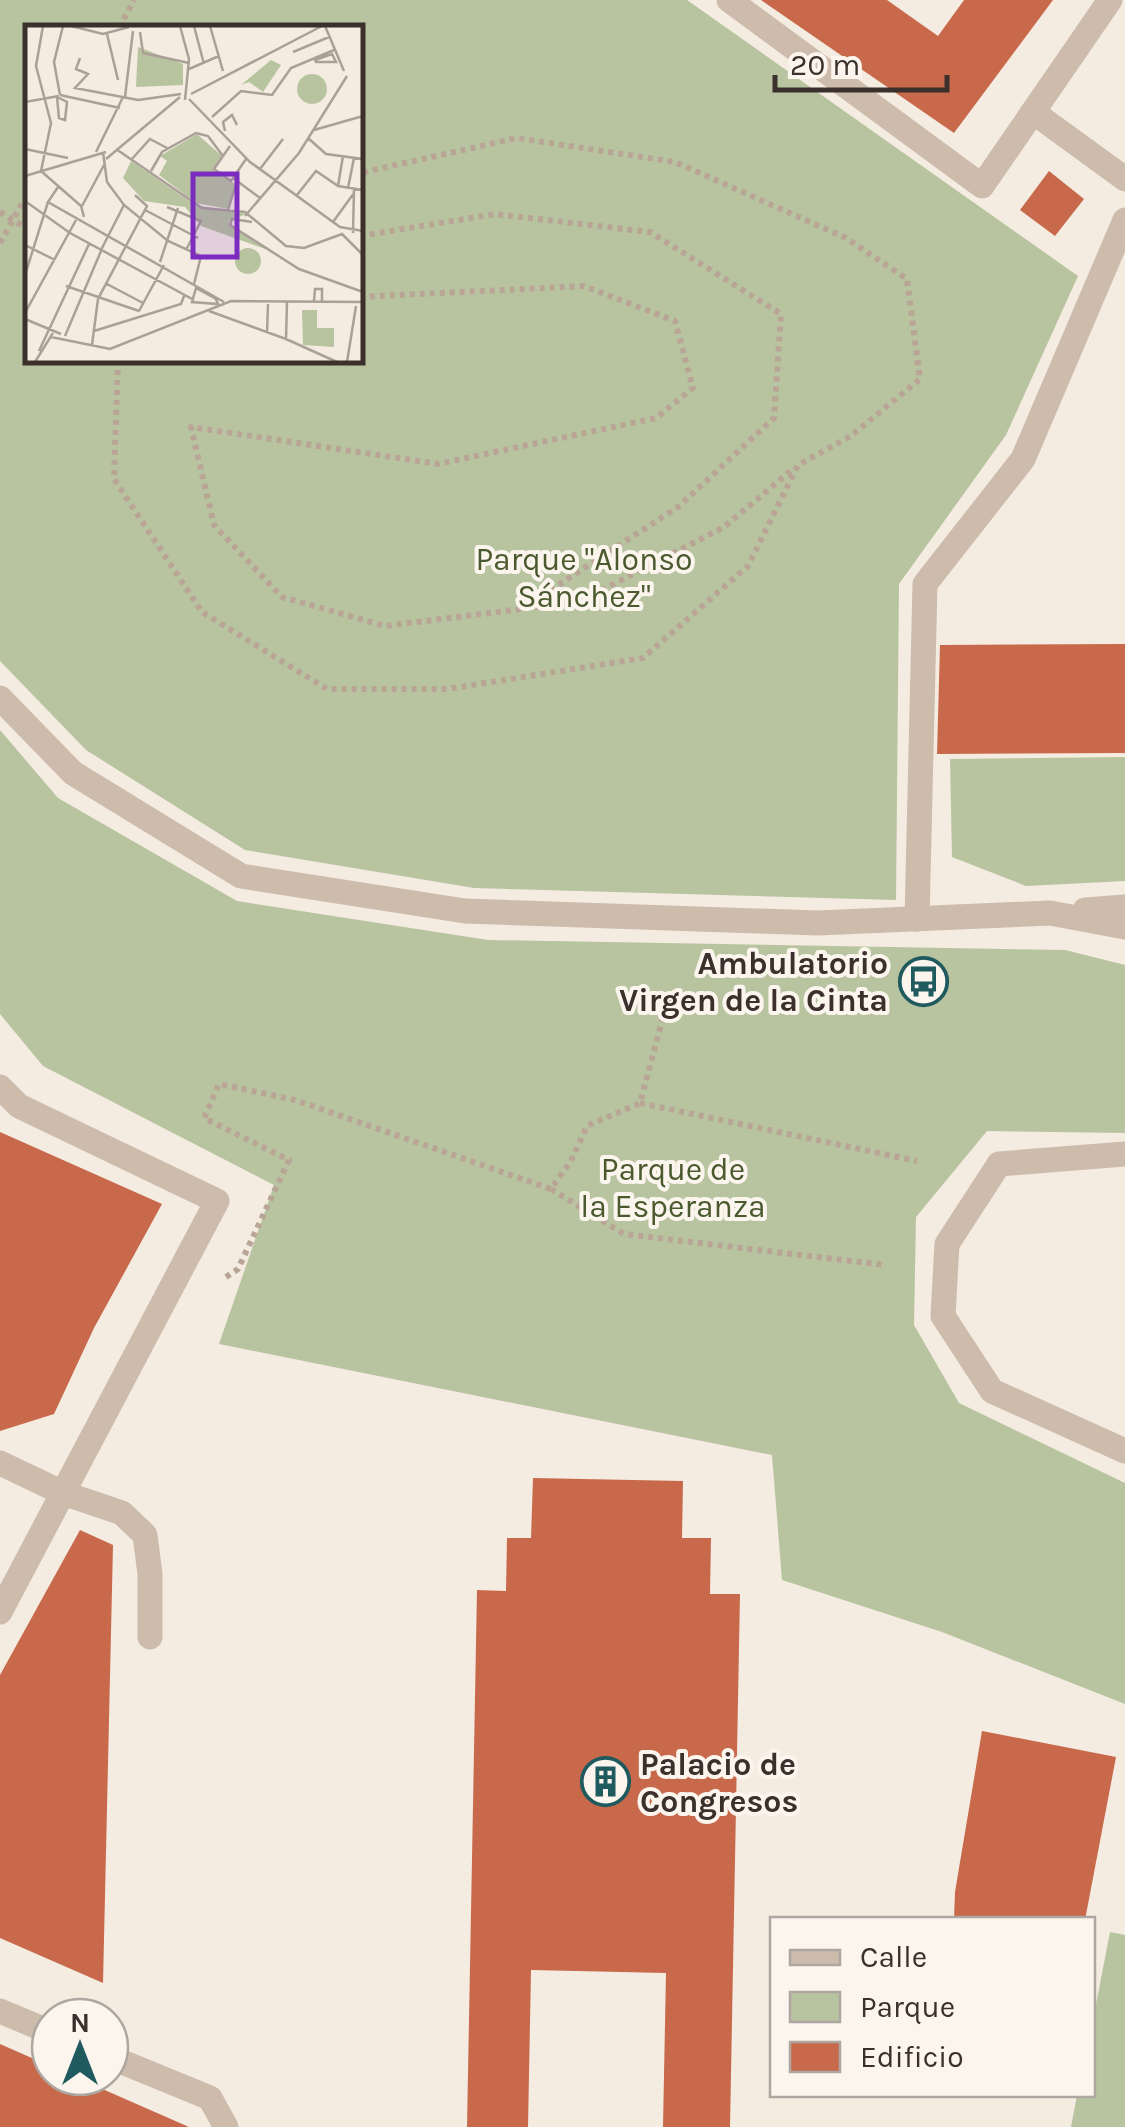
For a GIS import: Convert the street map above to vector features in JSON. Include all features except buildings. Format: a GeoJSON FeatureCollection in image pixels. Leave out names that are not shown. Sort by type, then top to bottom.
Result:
{"type":"FeatureCollection","features":[{"type":"Feature","properties":{"kind":"street"},"geometry":{"type":"LineString","coordinates":[[729,0],[982,186],[1110,0]]}},
{"type":"Feature","properties":{"kind":"street"},"geometry":{"type":"LineString","coordinates":[[1033,112],[1125,179]]}},
{"type":"Feature","properties":{"kind":"street"},"geometry":{"type":"LineString","coordinates":[[917,919],[925,584],[1023,459],[1125,220]]}},
{"type":"Feature","properties":{"kind":"street"},"geometry":{"type":"LineString","coordinates":[[0,698],[72,773],[241,876],[465,911],[818,923],[1125,907]]}},
{"type":"Feature","properties":{"kind":"street"},"geometry":{"type":"LineString","coordinates":[[1050,913],[1125,927]]}},
{"type":"Feature","properties":{"kind":"street"},"geometry":{"type":"LineString","coordinates":[[0,1087],[19,1106],[217,1200],[0,1612]]}},
{"type":"Feature","properties":{"kind":"street"},"geometry":{"type":"LineString","coordinates":[[1125,1154],[999,1164],[947,1244],[943,1316],[992,1390],[1125,1450]]}},
{"type":"Feature","properties":{"kind":"street"},"geometry":{"type":"LineString","coordinates":[[0,1464],[63,1493],[122,1513],[145,1535],[150,1574],[150,1637]]}},
{"type":"Feature","properties":{"kind":"street"},"geometry":{"type":"LineString","coordinates":[[0,2012],[30,2024]]}},
{"type":"Feature","properties":{"kind":"street"},"geometry":{"type":"LineString","coordinates":[[130,2065],[210,2098],[224,2124]]}},
{"type":"Feature","properties":{"kind":"path"},"geometry":{"type":"LineString","coordinates":[[121,25],[134,0]]}},
{"type":"Feature","properties":{"kind":"path"},"geometry":{"type":"LineString","coordinates":[[362,173],[517,138],[675,162],[846,238],[908,279],[920,378],[851,436],[798,466],[724,526],[575,604],[385,626],[282,597],[214,525],[191,427],[438,464],[656,418],[693,388],[675,321],[584,286],[362,297]]}},
{"type":"Feature","properties":{"kind":"path"},"geometry":{"type":"LineString","coordinates":[[0,243],[25,199]]}},
{"type":"Feature","properties":{"kind":"path"},"geometry":{"type":"LineString","coordinates":[[0,212],[25,227]]}},
{"type":"Feature","properties":{"kind":"path"},"geometry":{"type":"LineString","coordinates":[[362,236],[494,214],[650,232],[781,314],[774,418],[678,506],[520,609]]}},
{"type":"Feature","properties":{"kind":"path"},"geometry":{"type":"LineString","coordinates":[[118,362],[114,479],[202,612],[327,689],[446,689],[644,658],[748,566],[798,466]]}},
{"type":"Feature","properties":{"kind":"path"},"geometry":{"type":"LineString","coordinates":[[640,1103],[669,995]]}},
{"type":"Feature","properties":{"kind":"path"},"geometry":{"type":"LineString","coordinates":[[217,1283],[238,1269],[288,1160],[204,1118],[219,1084],[296,1100],[551,1189],[624,1234],[885,1264]]}},
{"type":"Feature","properties":{"kind":"path"},"geometry":{"type":"LineString","coordinates":[[551,1189],[571,1162],[587,1126],[640,1103],[917,1162]]}},
{"type":"Feature","properties":{"kind":"green space","name":"Parque \"Alonso Sánchez\""},"geometry":{"type":"Polygon","coordinates":[[[0,0],[687,0],[1078,276],[1006,435],[899,584],[896,900],[474,888],[245,850],[86,750],[0,661],[0,0]]]}},
{"type":"Feature","properties":{"kind":"green space","name":"Parque de la Esperanza"},"geometry":{"type":"Polygon","coordinates":[[[0,730],[58,798],[237,901],[488,940],[1065,950],[1125,965],[1125,1133],[987,1131],[916,1217],[914,1325],[959,1403],[1125,1483],[1125,1704],[942,1632],[782,1580],[772,1455],[219,1344],[274,1185],[43,1066],[0,1014],[0,730]]]}},
{"type":"Feature","properties":{"kind":"green space"},"geometry":{"type":"Polygon","coordinates":[[[1125,757],[1125,881],[1026,886],[952,857],[950,759],[1125,757]]]}},
{"type":"Feature","properties":{"kind":"green space"},"geometry":{"type":"Polygon","coordinates":[[[1110,1932],[1125,1935],[1125,2127],[1071,2127],[1077,2097],[1095,2097],[1095,2010],[1110,1932]]]}},
{"type":"Feature","properties":{"kind":"place","name":"Ambulatorio Virgen de la Cinta"},"geometry":{"type":"Point","coordinates":[923,981]}},
{"type":"Feature","properties":{"kind":"place","name":"Palacio de Congresos"},"geometry":{"type":"Point","coordinates":[605,1782]}}]}
